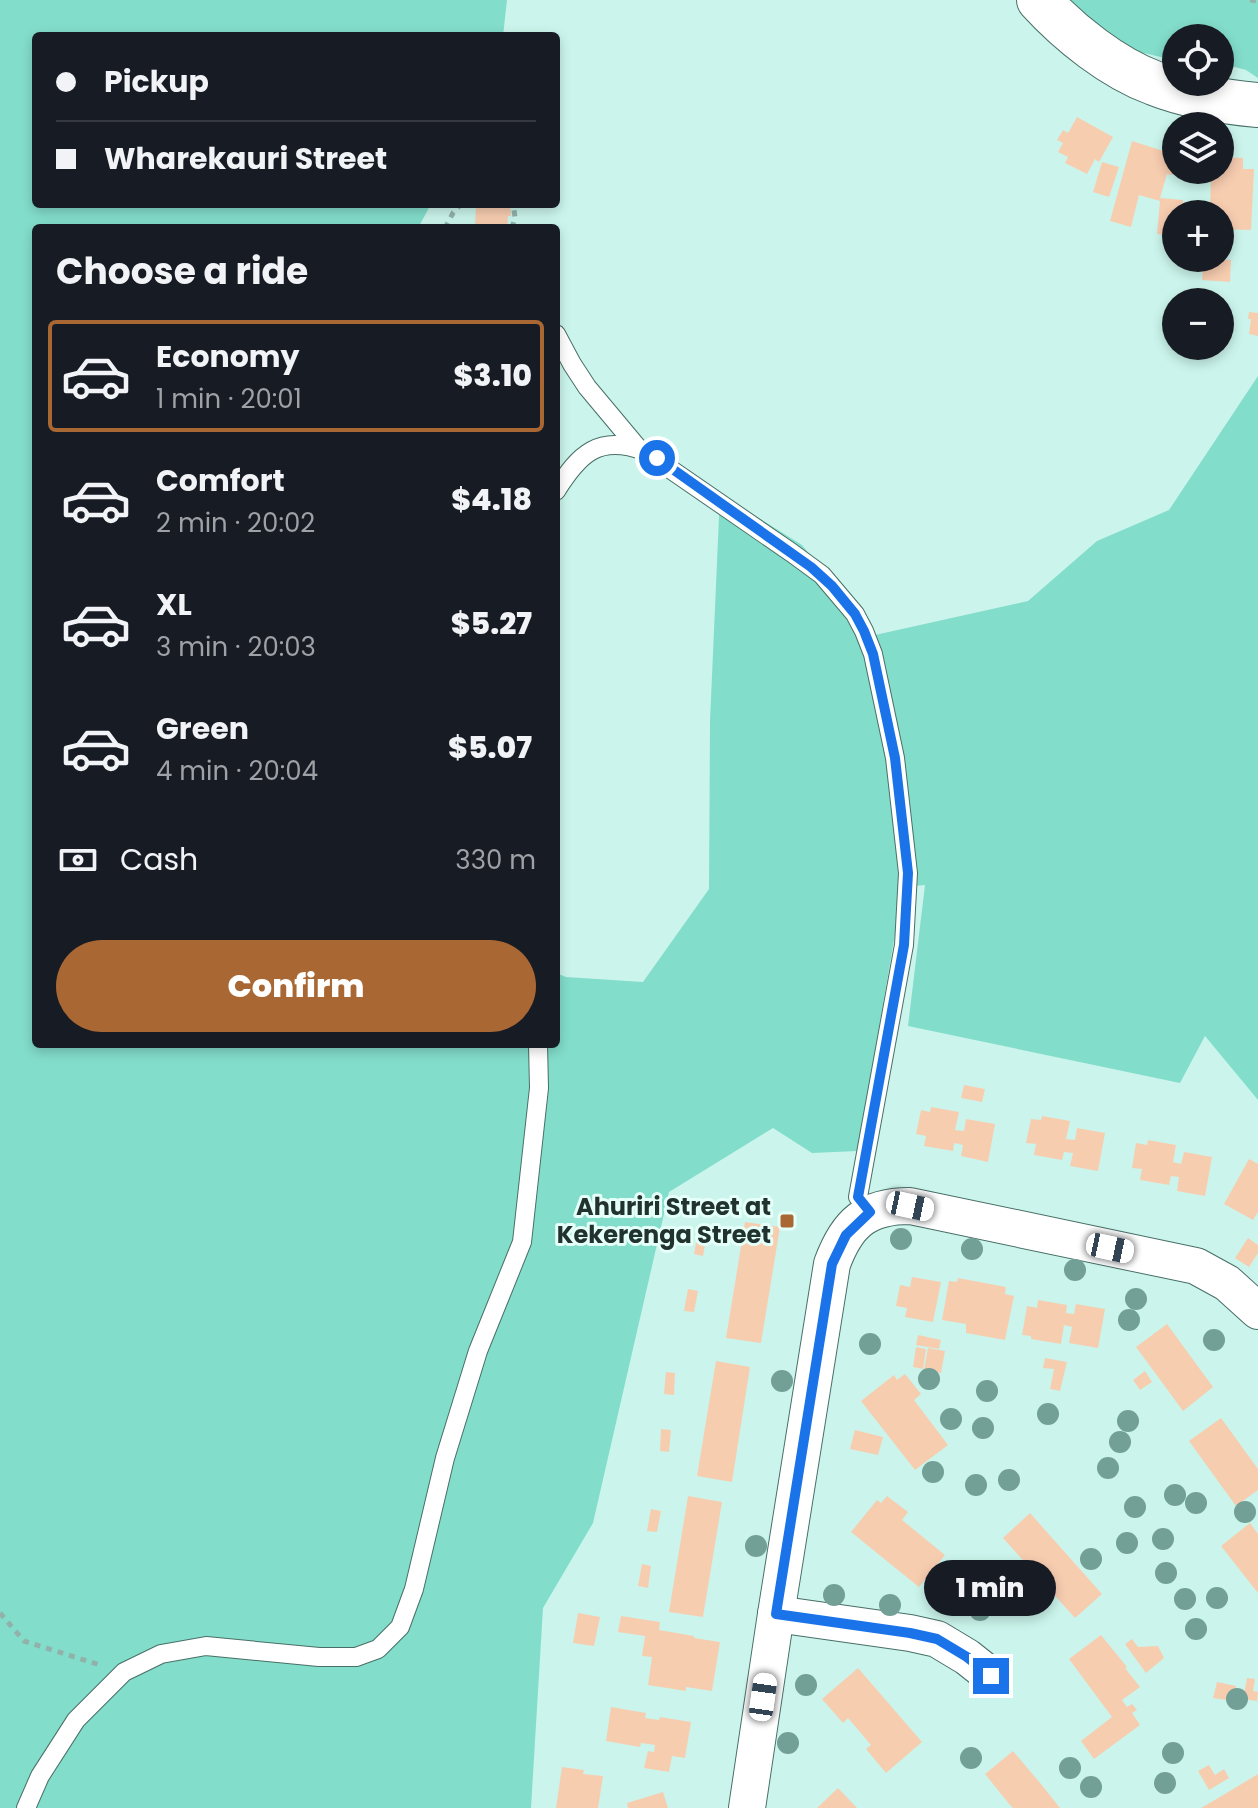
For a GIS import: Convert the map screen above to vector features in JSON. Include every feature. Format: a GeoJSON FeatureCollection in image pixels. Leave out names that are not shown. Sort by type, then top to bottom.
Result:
{"type":"FeatureCollection","features":[{"type":"Feature","properties":{"kind":"main road"},"geometry":{"type":"LineString","coordinates":[[1039,0],[1089,45],[1128,71],[1153,83],[1177,91],[1258,105]]}},
{"type":"Feature","properties":{"kind":"street"},"geometry":{"type":"LineString","coordinates":[[747,1808],[832,1264],[846,1235],[870,1212],[891,1206],[910,1206],[1196,1266],[1227,1283],[1258,1311]]}},
{"type":"Feature","properties":{"kind":"street"},"geometry":{"type":"LineString","coordinates":[[776,1614],[937,1639],[991,1676]]}},
{"type":"Feature","properties":{"kind":"lane"},"geometry":{"type":"LineString","coordinates":[[560,342],[587,387],[638,449]]}},
{"type":"Feature","properties":{"kind":"lane"},"geometry":{"type":"LineString","coordinates":[[560,485],[569,470],[601,446],[619,444],[657,458],[822,575],[855,614],[864,631],[873,654],[895,758],[908,873],[904,945],[858,1197],[870,1212]]}},
{"type":"Feature","properties":{"kind":"lane"},"geometry":{"type":"LineString","coordinates":[[26,1808],[40,1776],[76,1720],[124,1672],[161,1654],[206,1646],[319,1657],[356,1657],[378,1649],[400,1627],[414,1589],[445,1458],[478,1351],[522,1242],[539,1088],[538,1048]]}},
{"type":"Feature","properties":{"kind":"path"},"geometry":{"type":"LineString","coordinates":[[1250,0],[1258,1]]}},
{"type":"Feature","properties":{"kind":"path"},"geometry":{"type":"LineString","coordinates":[[0,1613],[24,1641],[124,1672]]}},
{"type":"Feature","properties":{"kind":"green space"},"geometry":{"type":"Polygon","coordinates":[[[0,0],[507,0],[503,32],[32,32],[32,208],[429,208],[420,224],[32,224],[32,1048],[560,1048],[560,975],[643,982],[709,889],[710,721],[720,494],[802,545],[875,635],[1028,601],[1097,541],[1169,510],[1258,376],[1258,1100],[1205,1036],[1180,1083],[908,1026],[925,885],[903,887],[858,1151],[812,1153],[773,1128],[669,1192],[593,1523],[543,1608],[531,1808],[0,1808],[0,0]]]}},
{"type":"Feature","properties":{"kind":"green space"},"geometry":{"type":"Polygon","coordinates":[[[1058,0],[1258,0],[1258,78],[1234,67],[1234,24],[1162,24],[1162,57],[1122,48],[1058,0]]]}},
{"type":"Feature","properties":{"kind":"building"},"geometry":{"type":"Polygon","coordinates":[[[1077,117],[1113,137],[1099,162],[1095,159],[1087,174],[1065,163],[1068,157],[1058,152],[1063,143],[1057,140],[1063,130],[1068,133],[1077,117]]]}},
{"type":"Feature","properties":{"kind":"building"},"geometry":{"type":"Polygon","coordinates":[[[1132,141],[1162,151],[1164,184],[1160,198],[1183,200],[1162,200],[1162,235],[1157,234],[1160,201],[1139,195],[1131,227],[1110,221],[1132,141]]]}},
{"type":"Feature","properties":{"kind":"building"},"geometry":{"type":"Polygon","coordinates":[[[1234,158],[1243,158],[1243,169],[1254,169],[1251,230],[1234,229],[1234,200],[1210,200],[1211,184],[1234,184],[1234,158]]]}},
{"type":"Feature","properties":{"kind":"building"},"geometry":{"type":"Polygon","coordinates":[[[1102,162],[1119,167],[1109,197],[1093,192],[1102,162]]]}},
{"type":"Feature","properties":{"kind":"building"},"geometry":{"type":"Polygon","coordinates":[[[476,208],[510,208],[507,224],[475,224],[476,208]]]}},
{"type":"Feature","properties":{"kind":"building"},"geometry":{"type":"Polygon","coordinates":[[[1203,272],[1230,272],[1230,282],[1202,280],[1203,272]]]}},
{"type":"Feature","properties":{"kind":"building"},"geometry":{"type":"Polygon","coordinates":[[[1249,312],[1258,313],[1258,336],[1249,334],[1249,312]]]}},
{"type":"Feature","properties":{"kind":"building"},"geometry":{"type":"Polygon","coordinates":[[[964,1085],[985,1089],[982,1102],[961,1098],[964,1085]]]}},
{"type":"Feature","properties":{"kind":"building"},"geometry":{"type":"Polygon","coordinates":[[[931,1107],[959,1112],[955,1130],[964,1131],[966,1119],[995,1124],[988,1162],[961,1156],[963,1145],[954,1143],[953,1151],[924,1146],[926,1136],[916,1134],[921,1110],[930,1112],[931,1107]]]}},
{"type":"Feature","properties":{"kind":"building"},"geometry":{"type":"Polygon","coordinates":[[[1042,1116],[1070,1121],[1066,1139],[1075,1140],[1077,1128],[1105,1133],[1098,1171],[1070,1166],[1073,1153],[1064,1152],[1062,1160],[1034,1155],[1036,1144],[1026,1143],[1031,1119],[1041,1120],[1042,1116]]]}},
{"type":"Feature","properties":{"kind":"building"},"geometry":{"type":"Polygon","coordinates":[[[1148,1140],[1176,1145],[1173,1162],[1181,1164],[1184,1152],[1212,1157],[1205,1196],[1177,1191],[1179,1177],[1171,1176],[1169,1185],[1140,1180],[1142,1169],[1132,1168],[1136,1143],[1147,1145],[1148,1140]]]}},
{"type":"Feature","properties":{"kind":"building"},"geometry":{"type":"Polygon","coordinates":[[[1249,1159],[1258,1164],[1258,1212],[1253,1220],[1224,1204],[1249,1159]]]}},
{"type":"Feature","properties":{"kind":"building"},"geometry":{"type":"Polygon","coordinates":[[[745,1222],[780,1227],[761,1343],[726,1338],[745,1222]]]}},
{"type":"Feature","properties":{"kind":"building"},"geometry":{"type":"Polygon","coordinates":[[[698,1233],[707,1234],[703,1256],[694,1254],[698,1233]]]}},
{"type":"Feature","properties":{"kind":"building"},"geometry":{"type":"Polygon","coordinates":[[[1248,1238],[1258,1245],[1258,1253],[1249,1267],[1235,1258],[1248,1238]]]}},
{"type":"Feature","properties":{"kind":"building"},"geometry":{"type":"Polygon","coordinates":[[[912,1277],[941,1282],[933,1322],[905,1317],[907,1308],[896,1306],[900,1285],[910,1287],[912,1277]]]}},
{"type":"Feature","properties":{"kind":"building"},"geometry":{"type":"Polygon","coordinates":[[[958,1278],[1006,1287],[1005,1294],[1014,1296],[1005,1340],[966,1333],[966,1324],[942,1320],[949,1281],[957,1282],[958,1278]]]}},
{"type":"Feature","properties":{"kind":"building"},"geometry":{"type":"Polygon","coordinates":[[[688,1289],[698,1291],[694,1312],[684,1311],[688,1289]]]}},
{"type":"Feature","properties":{"kind":"building"},"geometry":{"type":"Polygon","coordinates":[[[1038,1300],[1067,1305],[1066,1313],[1074,1314],[1076,1304],[1105,1309],[1098,1348],[1069,1343],[1072,1327],[1064,1325],[1061,1344],[1022,1335],[1027,1306],[1037,1308],[1038,1300]]]}},
{"type":"Feature","properties":{"kind":"building"},"geometry":{"type":"Polygon","coordinates":[[[1167,1324],[1213,1387],[1183,1411],[1136,1347],[1167,1324]]]}},
{"type":"Feature","properties":{"kind":"building"},"geometry":{"type":"Polygon","coordinates":[[[918,1335],[941,1340],[939,1349],[916,1345],[918,1335]]]}},
{"type":"Feature","properties":{"kind":"building"},"geometry":{"type":"Polygon","coordinates":[[[916,1347],[926,1349],[923,1369],[913,1367],[916,1347]]]}},
{"type":"Feature","properties":{"kind":"building"},"geometry":{"type":"Polygon","coordinates":[[[928,1348],[945,1351],[941,1373],[924,1370],[928,1348]]]}},
{"type":"Feature","properties":{"kind":"building"},"geometry":{"type":"Polygon","coordinates":[[[1045,1358],[1067,1362],[1060,1391],[1050,1389],[1054,1369],[1043,1368],[1045,1358]]]}},
{"type":"Feature","properties":{"kind":"building"},"geometry":{"type":"Polygon","coordinates":[[[716,1361],[750,1367],[732,1482],[697,1476],[716,1361]]]}},
{"type":"Feature","properties":{"kind":"building"},"geometry":{"type":"Polygon","coordinates":[[[1145,1371],[1152,1382],[1140,1390],[1133,1380],[1145,1371]]]}},
{"type":"Feature","properties":{"kind":"building"},"geometry":{"type":"Polygon","coordinates":[[[666,1372],[675,1373],[674,1395],[664,1394],[666,1372]]]}},
{"type":"Feature","properties":{"kind":"building"},"geometry":{"type":"Polygon","coordinates":[[[905,1374],[921,1394],[914,1400],[948,1445],[915,1470],[861,1401],[894,1375],[897,1380],[905,1374]]]}},
{"type":"Feature","properties":{"kind":"building"},"geometry":{"type":"Polygon","coordinates":[[[1221,1418],[1258,1469],[1258,1490],[1236,1506],[1189,1441],[1221,1418]]]}},
{"type":"Feature","properties":{"kind":"building"},"geometry":{"type":"Polygon","coordinates":[[[661,1429],[671,1430],[669,1452],[660,1451],[661,1429]]]}},
{"type":"Feature","properties":{"kind":"building"},"geometry":{"type":"Polygon","coordinates":[[[855,1430],[883,1437],[878,1455],[850,1449],[855,1430]]]}},
{"type":"Feature","properties":{"kind":"building"},"geometry":{"type":"Polygon","coordinates":[[[688,1496],[722,1502],[703,1617],[669,1612],[688,1496]]]}},
{"type":"Feature","properties":{"kind":"building"},"geometry":{"type":"Polygon","coordinates":[[[887,1496],[908,1512],[902,1520],[945,1555],[919,1587],[851,1532],[877,1500],[881,1503],[887,1496]]]}},
{"type":"Feature","properties":{"kind":"building"},"geometry":{"type":"Polygon","coordinates":[[[651,1509],[661,1511],[657,1532],[647,1531],[651,1509]]]}},
{"type":"Feature","properties":{"kind":"building"},"geometry":{"type":"Polygon","coordinates":[[[1030,1513],[1102,1594],[1075,1618],[1003,1538],[1030,1513]]]}},
{"type":"Feature","properties":{"kind":"building"},"geometry":{"type":"Polygon","coordinates":[[[1250,1523],[1258,1534],[1258,1593],[1221,1546],[1250,1523]]]}},
{"type":"Feature","properties":{"kind":"building"},"geometry":{"type":"Polygon","coordinates":[[[642,1564],[651,1566],[648,1588],[638,1586],[642,1564]]]}},
{"type":"Feature","properties":{"kind":"building"},"geometry":{"type":"Polygon","coordinates":[[[578,1613],[600,1617],[594,1646],[573,1643],[578,1613]]]}},
{"type":"Feature","properties":{"kind":"building"},"geometry":{"type":"Polygon","coordinates":[[[621,1616],[660,1622],[659,1630],[720,1642],[712,1691],[686,1687],[686,1691],[648,1685],[652,1657],[642,1656],[645,1636],[618,1632],[621,1616]]]}},
{"type":"Feature","properties":{"kind":"building"},"geometry":{"type":"Polygon","coordinates":[[[1101,1635],[1140,1687],[1122,1700],[1127,1707],[1132,1704],[1137,1710],[1132,1713],[1140,1725],[1094,1759],[1081,1741],[1112,1717],[1069,1659],[1101,1635]]]}},
{"type":"Feature","properties":{"kind":"building"},"geometry":{"type":"Polygon","coordinates":[[[1132,1639],[1138,1647],[1158,1646],[1164,1658],[1146,1673],[1125,1644],[1132,1639]]]}},
{"type":"Feature","properties":{"kind":"building"},"geometry":{"type":"Polygon","coordinates":[[[858,1668],[922,1742],[886,1773],[866,1749],[871,1745],[848,1718],[843,1723],[822,1699],[858,1668]]]}},
{"type":"Feature","properties":{"kind":"building"},"geometry":{"type":"Polygon","coordinates":[[[1247,1678],[1255,1679],[1253,1691],[1258,1692],[1257,1701],[1243,1699],[1247,1678]]]}},
{"type":"Feature","properties":{"kind":"building"},"geometry":{"type":"Polygon","coordinates":[[[1217,1682],[1236,1686],[1233,1701],[1213,1698],[1217,1682]]]}},
{"type":"Feature","properties":{"kind":"building"},"geometry":{"type":"Polygon","coordinates":[[[611,1707],[646,1713],[645,1718],[691,1722],[685,1758],[672,1756],[669,1772],[644,1768],[648,1751],[654,1752],[655,1745],[641,1743],[640,1747],[606,1741],[611,1707]]]}},
{"type":"Feature","properties":{"kind":"building"},"geometry":{"type":"Polygon","coordinates":[[[1013,1751],[1060,1808],[1013,1808],[1010,1805],[985,1774],[1013,1751]]]}},
{"type":"Feature","properties":{"kind":"building"},"geometry":{"type":"Polygon","coordinates":[[[1209,1765],[1215,1775],[1224,1769],[1229,1778],[1209,1790],[1198,1771],[1209,1765]]]}},
{"type":"Feature","properties":{"kind":"building"},"geometry":{"type":"Polygon","coordinates":[[[562,1767],[603,1776],[598,1808],[556,1808],[562,1767]]]}},
{"type":"Feature","properties":{"kind":"building"},"geometry":{"type":"Polygon","coordinates":[[[1258,1774],[1258,1808],[1201,1808],[1225,1794],[1258,1774]]]}},
{"type":"Feature","properties":{"kind":"building"},"geometry":{"type":"Polygon","coordinates":[[[838,1788],[857,1808],[817,1808],[838,1788]]]}},
{"type":"Feature","properties":{"kind":"building"},"geometry":{"type":"Polygon","coordinates":[[[663,1792],[668,1808],[628,1808],[627,1803],[663,1792]]]}},
{"type":"Feature","properties":{"kind":"place","name":"Ahuriri Street at Kekerenga Street"},"geometry":{"type":"Point","coordinates":[787,1221]}},
{"type":"Feature","properties":{"kind":"route"},"geometry":{"type":"LineString","coordinates":[[657,458],[822,575],[855,614],[873,654],[879,677],[895,758],[908,873],[904,945],[858,1197],[870,1212],[846,1235],[832,1264],[776,1614],[937,1639],[991,1676]]}}]}
